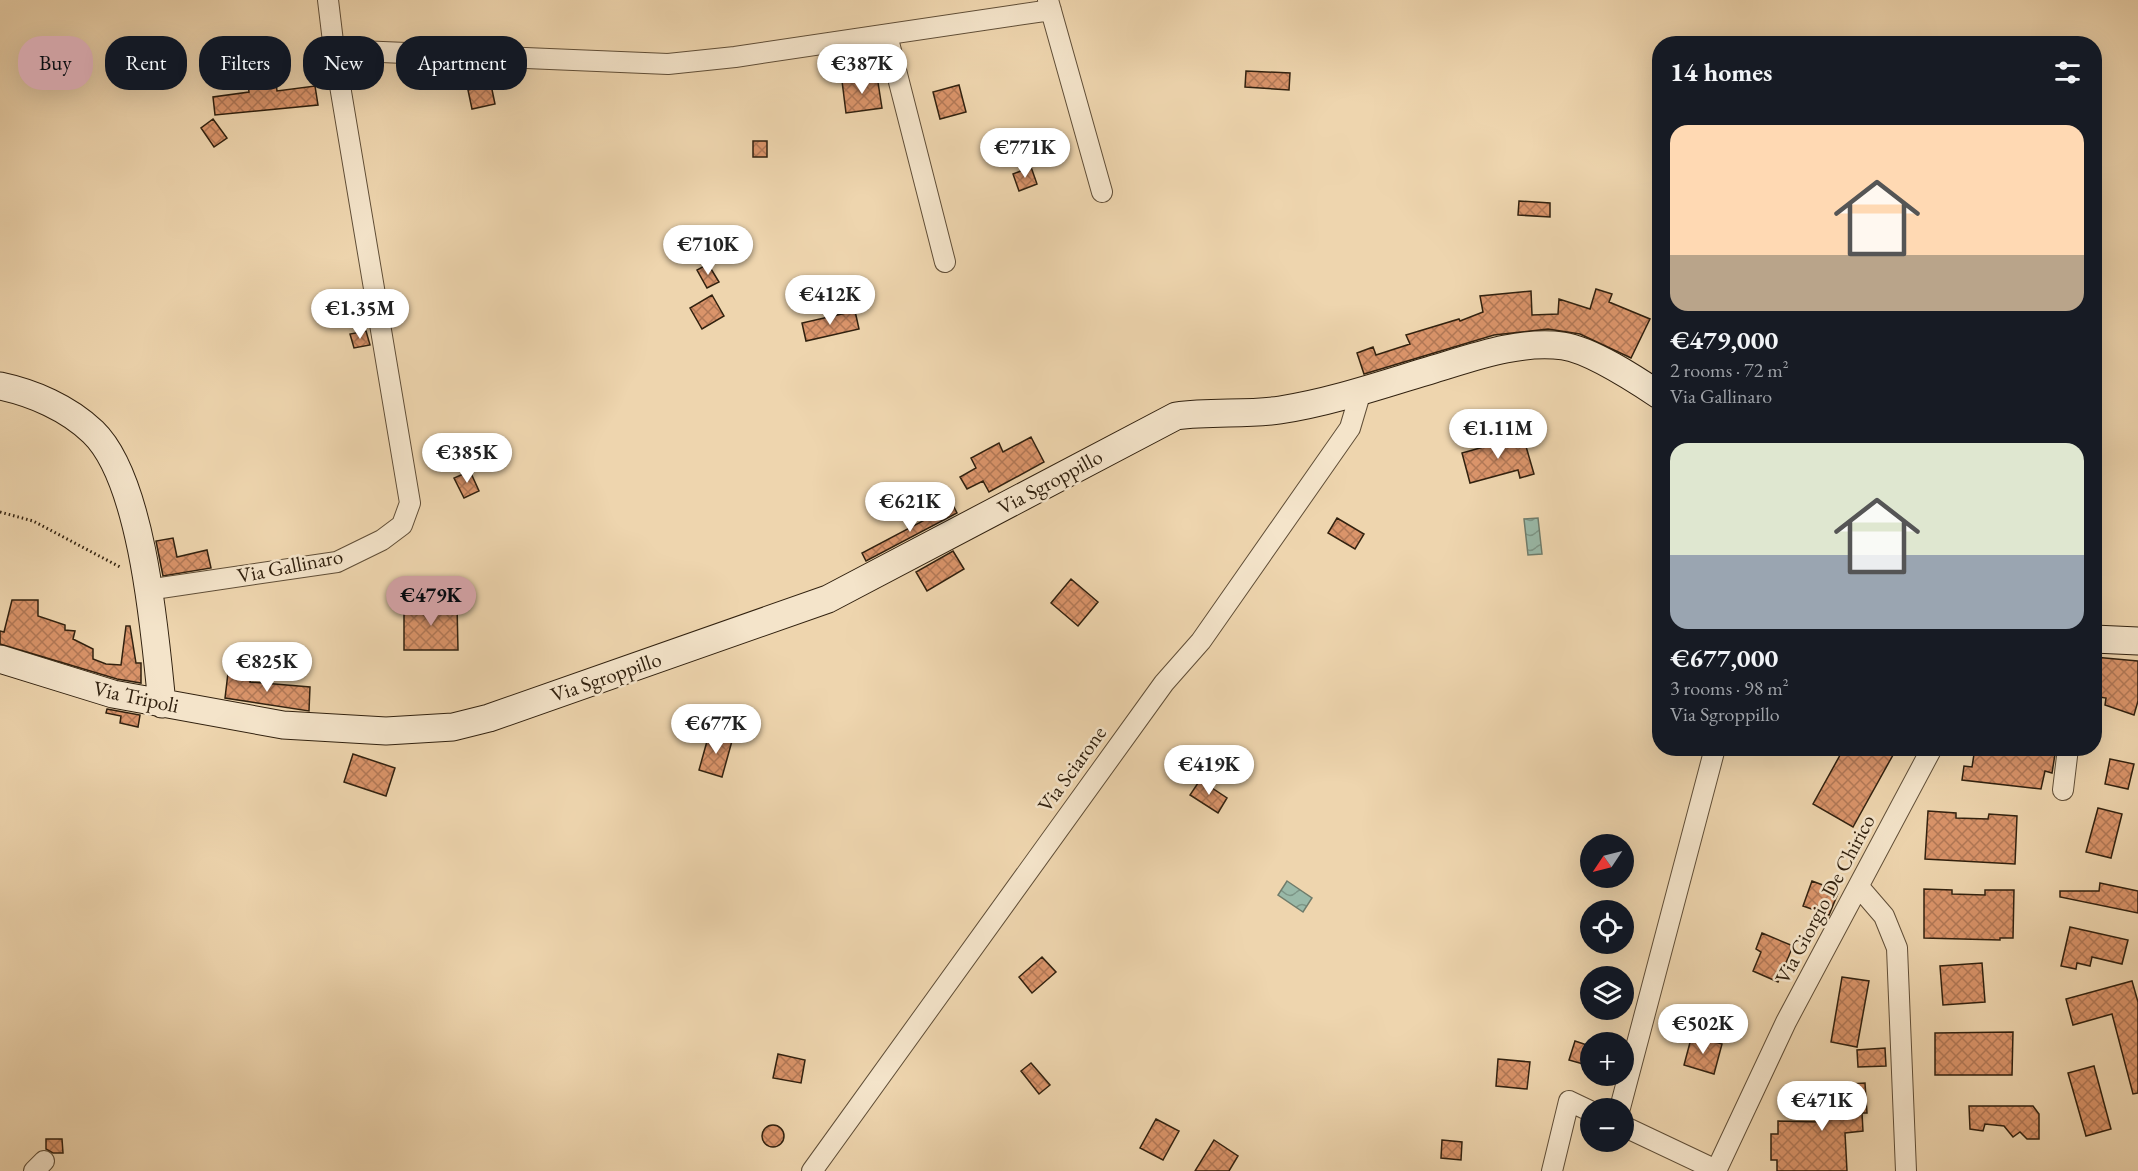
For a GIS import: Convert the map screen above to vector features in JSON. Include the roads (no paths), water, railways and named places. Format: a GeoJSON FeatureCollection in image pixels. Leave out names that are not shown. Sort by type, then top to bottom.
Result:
{"type":"FeatureCollection","features":[{"type":"Feature","properties":{"kind":"main road","name":"Via Sgroppillo"},"geometry":{"type":"LineString","coordinates":[[453,727],[511,710],[828,599],[1176,416],[1198,412],[1279,410],[1361,391],[1480,355],[1541,344],[1566,346],[1622,371],[1652,390]]}},
{"type":"Feature","properties":{"kind":"main road"},"geometry":{"type":"LineString","coordinates":[[0,386],[39,398],[71,415],[94,432],[104,445],[126,485],[146,581],[162,704]]}},
{"type":"Feature","properties":{"kind":"main road"},"geometry":{"type":"LineString","coordinates":[[2102,639],[2138,641]]}},
{"type":"Feature","properties":{"kind":"main road","name":"Via Tripoli"},"geometry":{"type":"LineString","coordinates":[[0,659],[113,694],[283,724],[369,731],[453,727]]}},
{"type":"Feature","properties":{"kind":"street","name":"Via Gallinaro"},"geometry":{"type":"LineString","coordinates":[[328,0],[332,36]]}},
{"type":"Feature","properties":{"kind":"street"},"geometry":{"type":"LineString","coordinates":[[384,52],[668,64],[735,57],[887,35],[1050,5],[1102,192]]}},
{"type":"Feature","properties":{"kind":"street"},"geometry":{"type":"LineString","coordinates":[[887,35],[945,262]]}},
{"type":"Feature","properties":{"kind":"street","name":"Via Gallinaro"},"geometry":{"type":"LineString","coordinates":[[146,581],[337,562],[382,540],[402,525],[410,503],[341,90]]}},
{"type":"Feature","properties":{"kind":"street","name":"Via Sciarone"},"geometry":{"type":"LineString","coordinates":[[812,1171],[1164,683],[1201,641],[1350,428],[1361,391]]}},
{"type":"Feature","properties":{"kind":"street"},"geometry":{"type":"LineString","coordinates":[[1623,1098],[1713,756]]}},
{"type":"Feature","properties":{"kind":"street","name":"Via Giorgio De Chirico"},"geometry":{"type":"LineString","coordinates":[[1716,1171],[1786,1022],[1928,756]]}},
{"type":"Feature","properties":{"kind":"street"},"geometry":{"type":"LineString","coordinates":[[2063,790],[2067,756]]}},
{"type":"Feature","properties":{"kind":"street"},"geometry":{"type":"LineString","coordinates":[[1859,887],[1884,916],[1897,948],[1906,1171]]}},
{"type":"Feature","properties":{"kind":"street"},"geometry":{"type":"LineString","coordinates":[[1552,1171],[1569,1101],[1580,1106]]}},
{"type":"Feature","properties":{"kind":"street"},"geometry":{"type":"LineString","coordinates":[[1634,1131],[1716,1171]]}},
{"type":"Feature","properties":{"kind":"water"},"geometry":{"type":"Polygon","coordinates":[[[1538,518],[1542,554],[1528,555],[1524,519],[1538,518]]]}},
{"type":"Feature","properties":{"kind":"water"},"geometry":{"type":"Polygon","coordinates":[[[1287,881],[1312,898],[1303,912],[1278,895],[1287,881]]]}}]}
